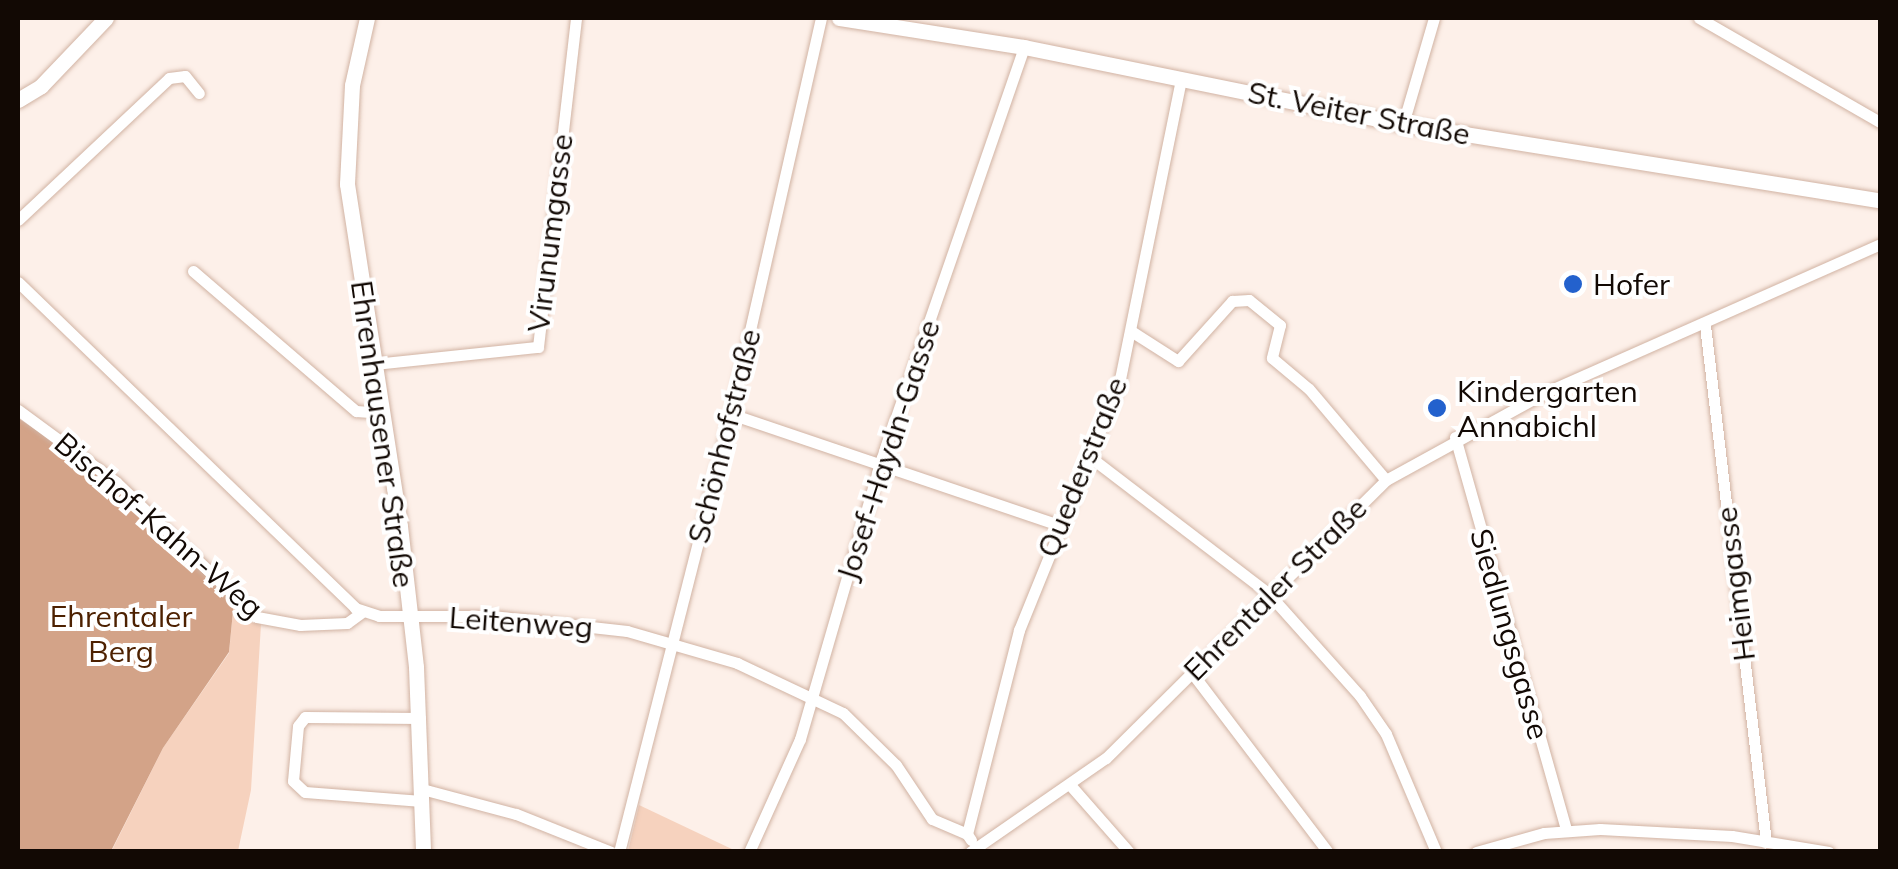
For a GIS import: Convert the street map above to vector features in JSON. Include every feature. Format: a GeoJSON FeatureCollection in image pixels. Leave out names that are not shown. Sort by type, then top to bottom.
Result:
{"type":"FeatureCollection","features":[{"type":"Feature","properties":{"kind":"main road"},"geometry":{"type":"LineString","coordinates":[[18,100],[41,86],[106,18]]}},
{"type":"Feature","properties":{"kind":"main road","name":"Ehrenhausener Straße"},"geometry":{"type":"LineString","coordinates":[[367,18],[352,85],[347,184],[384,413],[410,617],[420,718],[423,852]]}},
{"type":"Feature","properties":{"kind":"main road","name":"St. Veiter Straße"},"geometry":{"type":"LineString","coordinates":[[838,18],[1024,47],[1402,124],[1880,200]]}},
{"type":"Feature","properties":{"kind":"street","name":"Virunumgasse"},"geometry":{"type":"LineString","coordinates":[[375,364],[538,346],[576,18]]}},
{"type":"Feature","properties":{"kind":"street","name":"Schönhofstraße"},"geometry":{"type":"LineString","coordinates":[[619,852],[731,414],[821,18]]}},
{"type":"Feature","properties":{"kind":"street"},"geometry":{"type":"LineString","coordinates":[[1402,124],[1434,18]]}},
{"type":"Feature","properties":{"kind":"street"},"geometry":{"type":"LineString","coordinates":[[1699,18],[1880,122]]}},
{"type":"Feature","properties":{"kind":"street","name":"Josef-Haydn-Gasse"},"geometry":{"type":"LineString","coordinates":[[748,852],[814,694],[880,464],[1024,47]]}},
{"type":"Feature","properties":{"kind":"street"},"geometry":{"type":"LineString","coordinates":[[18,220],[169,78],[185,76],[199,93]]}},
{"type":"Feature","properties":{"kind":"street","name":"Quederstraße"},"geometry":{"type":"LineString","coordinates":[[967,834],[1019,630],[1119,384],[1181,80]]}},
{"type":"Feature","properties":{"kind":"street","name":"Ehrentaler Straße"},"geometry":{"type":"LineString","coordinates":[[973,850],[1071,786],[1192,674],[1268,593],[1386,480],[1455,437],[1880,244]]}},
{"type":"Feature","properties":{"kind":"street"},"geometry":{"type":"LineString","coordinates":[[193,271],[356,411],[384,413]]}},
{"type":"Feature","properties":{"kind":"street"},"geometry":{"type":"LineString","coordinates":[[18,282],[362,612]]}},
{"type":"Feature","properties":{"kind":"street"},"geometry":{"type":"LineString","coordinates":[[1131,330],[1178,361],[1232,302],[1249,300],[1280,325],[1272,358],[1309,389],[1386,480]]}},
{"type":"Feature","properties":{"kind":"street","name":"Heimgasse"},"geometry":{"type":"LineString","coordinates":[[1704,325],[1766,842]]}},
{"type":"Feature","properties":{"kind":"street","name":"Bischof-Kahn-Weg"},"geometry":{"type":"LineString","coordinates":[[18,410],[116,482],[257,617],[300,625],[346,622],[362,612]]}},
{"type":"Feature","properties":{"kind":"street"},"geometry":{"type":"LineString","coordinates":[[731,414],[1059,525]]}},
{"type":"Feature","properties":{"kind":"street","name":"Siedlungsgasse"},"geometry":{"type":"LineString","coordinates":[[1455,437],[1566,830]]}},
{"type":"Feature","properties":{"kind":"street"},"geometry":{"type":"LineString","coordinates":[[1090,456],[1268,593],[1386,734],[1436,852]]}},
{"type":"Feature","properties":{"kind":"street","name":"Leitenweg"},"geometry":{"type":"LineString","coordinates":[[362,612],[410,617],[525,618],[673,643],[814,694],[881,748],[932,819],[967,834]]}},
{"type":"Feature","properties":{"kind":"street"},"geometry":{"type":"LineString","coordinates":[[1192,674],[1328,852]]}},
{"type":"Feature","properties":{"kind":"street"},"geometry":{"type":"LineString","coordinates":[[420,718],[305,717],[298,726],[294,781],[305,792],[422,795],[529,818],[611,852]]}},
{"type":"Feature","properties":{"kind":"street"},"geometry":{"type":"LineString","coordinates":[[1071,786],[1129,852]]}},
{"type":"Feature","properties":{"kind":"street"},"geometry":{"type":"LineString","coordinates":[[1476,852],[1566,830],[1667,830],[1829,852]]}},
{"type":"Feature","properties":{"kind":"street"},"geometry":{"type":"LineString","coordinates":[[967,834],[973,850]]}},
{"type":"Feature","properties":{"kind":"shaded area"},"geometry":{"type":"Polygon","coordinates":[[[234,601],[261,624],[251,790],[238,851],[111,852],[163,748],[229,653],[234,601]]]}},
{"type":"Feature","properties":{"kind":"shaded area"},"geometry":{"type":"Polygon","coordinates":[[[639,805],[736,851],[628,851],[639,805]]]}},
{"type":"Feature","properties":{"kind":"green space","name":"Ehrentaler Berg"},"geometry":{"type":"Polygon","coordinates":[[[18,418],[92,467],[234,601],[229,652],[163,748],[111,851],[18,851],[18,418]]]}},
{"type":"Feature","properties":{"kind":"place","name":"Hofer"},"geometry":{"type":"Point","coordinates":[1573,284]}},
{"type":"Feature","properties":{"kind":"place","name":"Kindergarten Annabichl"},"geometry":{"type":"Point","coordinates":[1437,408]}}]}
